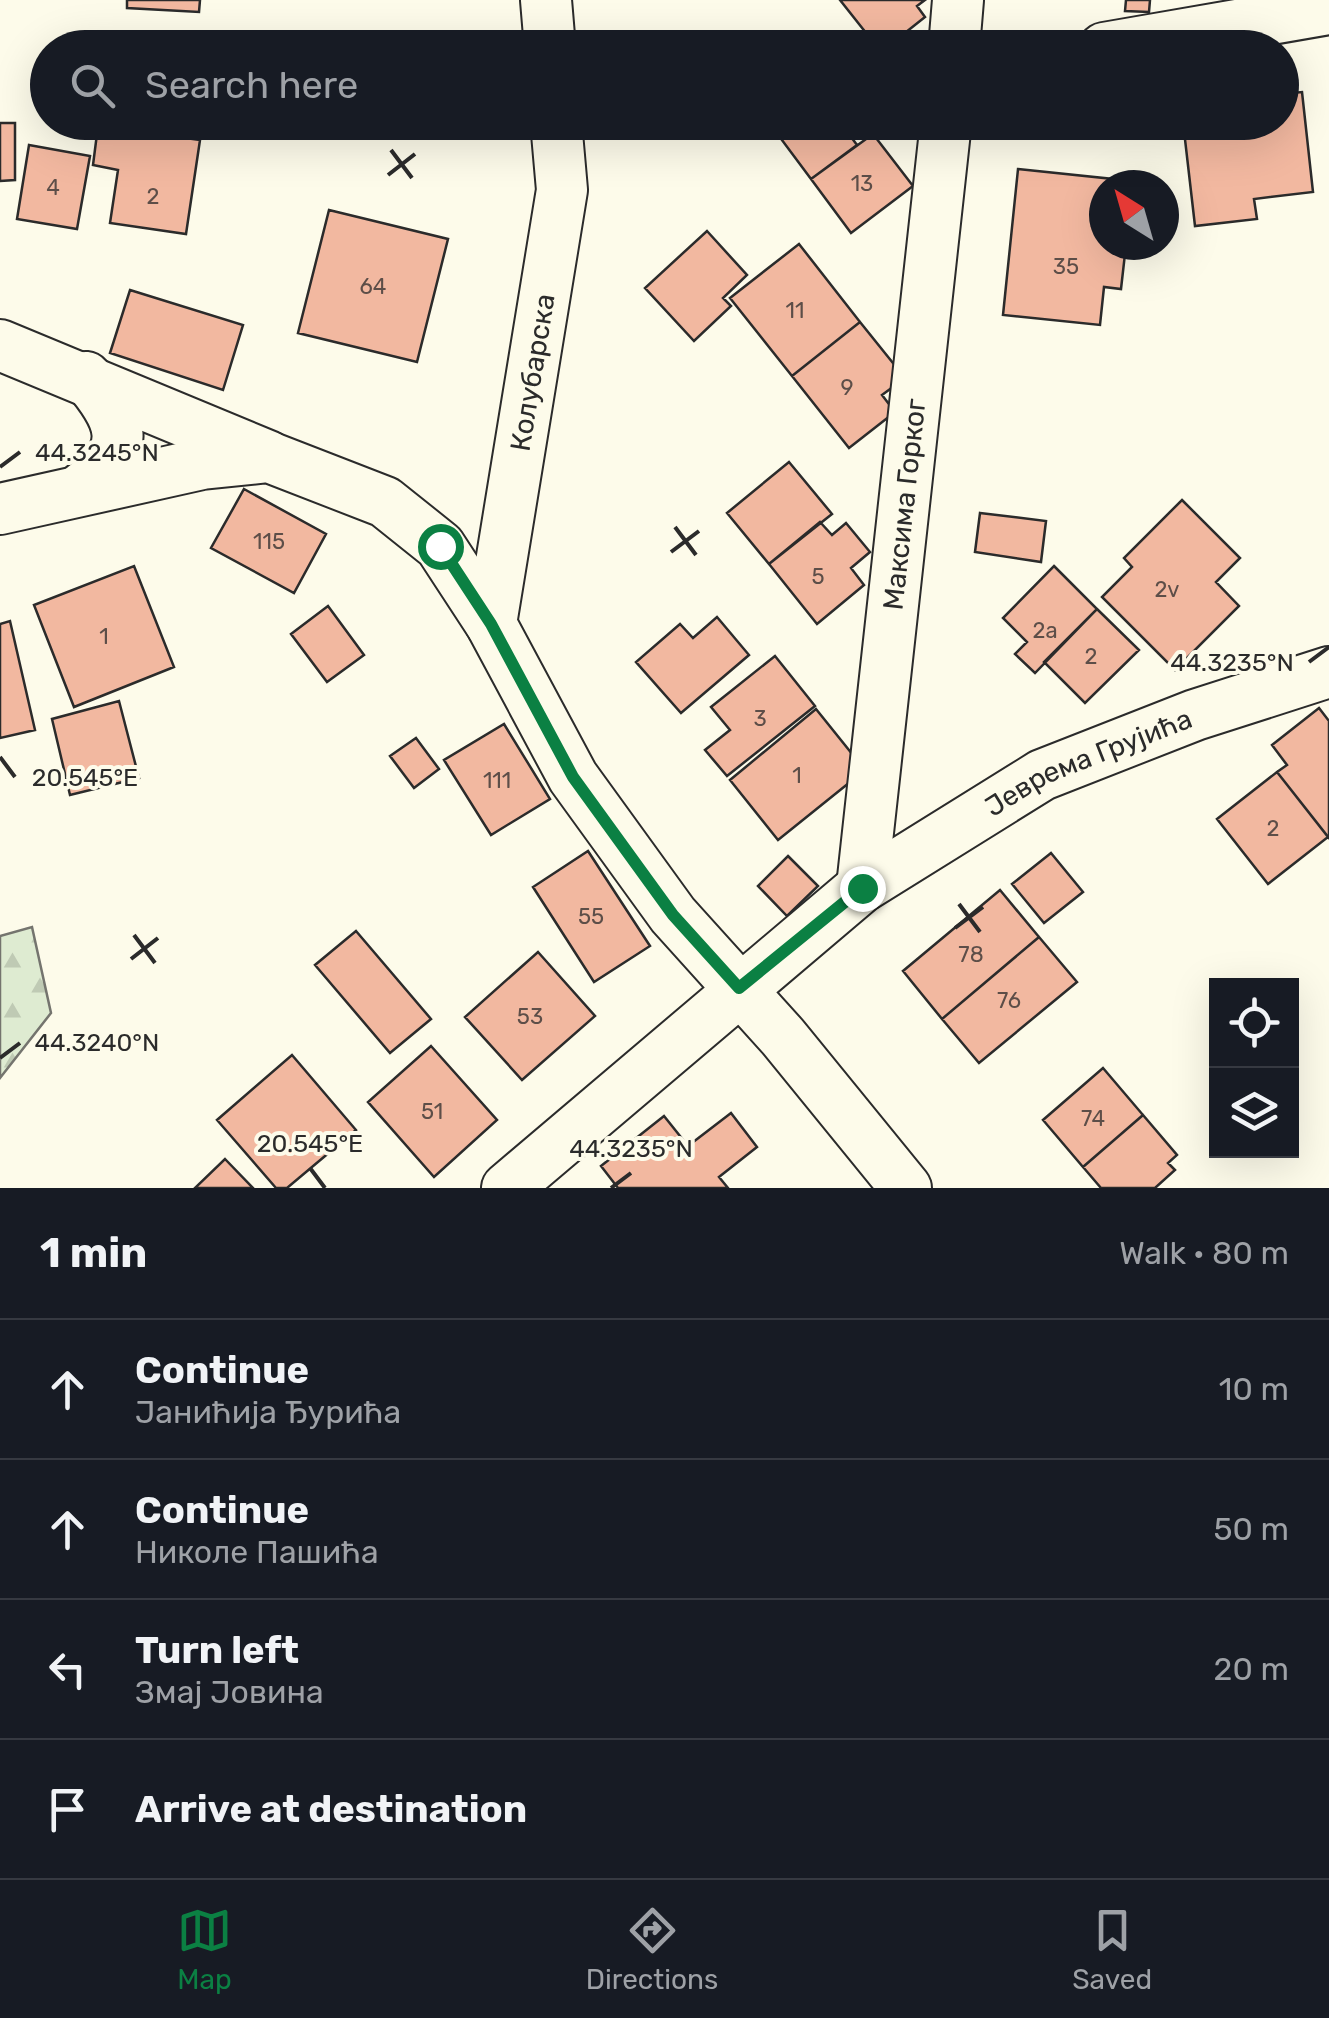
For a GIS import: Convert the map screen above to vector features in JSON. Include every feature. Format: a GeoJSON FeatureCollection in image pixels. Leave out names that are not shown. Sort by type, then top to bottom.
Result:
{"type":"FeatureCollection","features":[{"type":"Feature","properties":{"kind":"street"},"geometry":{"type":"LineString","coordinates":[[546,0],[548,30]]}},
{"type":"Feature","properties":{"kind":"street"},"geometry":{"type":"LineString","coordinates":[[956,30],[958,0]]}},
{"type":"Feature","properties":{"kind":"street"},"geometry":{"type":"LineString","coordinates":[[1208,30],[1329,9]]}},
{"type":"Feature","properties":{"kind":"street","name":"Колубарска"},"geometry":{"type":"LineString","coordinates":[[491,624],[562,190],[558,140]]}},
{"type":"Feature","properties":{"kind":"street","name":"Максима Горког"},"geometry":{"type":"LineString","coordinates":[[862,888],[944,140]]}},
{"type":"Feature","properties":{"kind":"street"},"geometry":{"type":"LineString","coordinates":[[0,345],[384,502],[440,546],[491,624],[573,777],[673,915],[906,1188]]}},
{"type":"Feature","properties":{"kind":"street"},"geometry":{"type":"LineString","coordinates":[[83,487],[108,468],[118,446],[115,412],[86,377]]}},
{"type":"Feature","properties":{"kind":"street"},"geometry":{"type":"LineString","coordinates":[[0,509],[83,487],[202,464],[269,457]]}},
{"type":"Feature","properties":{"kind":"street","name":"Јеврема Грујића"},"geometry":{"type":"LineString","coordinates":[[508,1188],[739,988],[862,888],[1042,774],[1194,715],[1329,672]]}},
{"type":"Feature","properties":{"kind":"green space"},"geometry":{"type":"Polygon","coordinates":[[[32,927],[51,1013],[0,1078],[0,936],[32,927]]]}},
{"type":"Feature","properties":{"kind":"building"},"geometry":{"type":"Polygon","coordinates":[[[127,0],[200,0],[199,12],[127,8],[127,0]]]}},
{"type":"Feature","properties":{"kind":"building"},"geometry":{"type":"Polygon","coordinates":[[[840,0],[925,0],[917,6],[925,17],[909,30],[864,30],[840,0]]]}},
{"type":"Feature","properties":{"kind":"building"},"geometry":{"type":"Polygon","coordinates":[[[1126,0],[1150,0],[1149,12],[1125,11],[1126,0]]]}},
{"type":"Feature","properties":{"kind":"building"},"geometry":{"type":"Polygon","coordinates":[[[1302,92],[1313,192],[1254,199],[1257,219],[1195,226],[1185,140],[1299,140],[1302,92]]]}},
{"type":"Feature","properties":{"kind":"building"},"geometry":{"type":"Polygon","coordinates":[[[0,123],[15,123],[15,180],[0,181],[0,123]]]}},
{"type":"Feature","properties":{"kind":"building"},"geometry":{"type":"Polygon","coordinates":[[[96,140],[200,140],[186,234],[110,223],[118,170],[93,165],[96,140]]]}},
{"type":"Feature","properties":{"kind":"building"},"geometry":{"type":"Polygon","coordinates":[[[782,140],[853,140],[857,145],[811,179],[782,140]]]}},
{"type":"Feature","properties":{"kind":"building"},"geometry":{"type":"Polygon","coordinates":[[[865,140],[878,140],[913,186],[851,233],[811,179],[865,140]]]}},
{"type":"Feature","properties":{"kind":"building"},"geometry":{"type":"Polygon","coordinates":[[[29,145],[90,156],[77,229],[17,219],[29,145]]]}},
{"type":"Feature","properties":{"kind":"building"},"geometry":{"type":"Polygon","coordinates":[[[1018,169],[1089,176],[1089,260],[1124,260],[1121,289],[1104,287],[1100,325],[1003,315],[1018,169]]]}},
{"type":"Feature","properties":{"kind":"building"},"geometry":{"type":"Polygon","coordinates":[[[329,210],[448,239],[417,362],[298,333],[329,210]]]}},
{"type":"Feature","properties":{"kind":"building"},"geometry":{"type":"Polygon","coordinates":[[[707,231],[747,275],[723,298],[731,306],[694,341],[645,288],[707,231]]]}},
{"type":"Feature","properties":{"kind":"building"},"geometry":{"type":"Polygon","coordinates":[[[799,244],[860,322],[792,376],[730,298],[799,244]]]}},
{"type":"Feature","properties":{"kind":"building"},"geometry":{"type":"Polygon","coordinates":[[[130,290],[243,325],[223,390],[110,353],[130,290]]]}},
{"type":"Feature","properties":{"kind":"building"},"geometry":{"type":"Polygon","coordinates":[[[860,322],[905,378],[882,395],[895,412],[849,448],[792,376],[860,322]]]}},
{"type":"Feature","properties":{"kind":"building"},"geometry":{"type":"Polygon","coordinates":[[[789,462],[832,514],[769,564],[727,513],[789,462]]]}},
{"type":"Feature","properties":{"kind":"building"},"geometry":{"type":"Polygon","coordinates":[[[244,489],[326,534],[294,593],[211,548],[244,489]]]}},
{"type":"Feature","properties":{"kind":"building"},"geometry":{"type":"Polygon","coordinates":[[[1182,500],[1240,558],[1216,582],[1239,606],[1175,670],[1102,597],[1132,567],[1124,558],[1182,500]]]}},
{"type":"Feature","properties":{"kind":"building"},"geometry":{"type":"Polygon","coordinates":[[[980,513],[1046,521],[1041,562],[975,552],[980,513]]]}},
{"type":"Feature","properties":{"kind":"building"},"geometry":{"type":"Polygon","coordinates":[[[820,522],[832,535],[846,523],[870,552],[851,568],[864,585],[817,624],[769,564],[820,522]]]}},
{"type":"Feature","properties":{"kind":"building"},"geometry":{"type":"Polygon","coordinates":[[[134,566],[174,667],[74,707],[34,605],[134,566]]]}},
{"type":"Feature","properties":{"kind":"building"},"geometry":{"type":"Polygon","coordinates":[[[1054,566],[1097,609],[1035,673],[1015,654],[1027,642],[1003,618],[1054,566]]]}},
{"type":"Feature","properties":{"kind":"building"},"geometry":{"type":"Polygon","coordinates":[[[328,606],[364,655],[327,682],[291,634],[328,606]]]}},
{"type":"Feature","properties":{"kind":"building"},"geometry":{"type":"Polygon","coordinates":[[[1097,609],[1139,650],[1085,703],[1044,662],[1097,609]]]}},
{"type":"Feature","properties":{"kind":"building"},"geometry":{"type":"Polygon","coordinates":[[[717,617],[749,655],[681,713],[636,662],[680,624],[693,638],[717,617]]]}},
{"type":"Feature","properties":{"kind":"building"},"geometry":{"type":"Polygon","coordinates":[[[10,621],[35,730],[0,738],[0,624],[10,621]]]}},
{"type":"Feature","properties":{"kind":"building"},"geometry":{"type":"Polygon","coordinates":[[[775,656],[815,706],[727,776],[705,750],[730,730],[711,707],[775,656]]]}},
{"type":"Feature","properties":{"kind":"building"},"geometry":{"type":"Polygon","coordinates":[[[119,701],[139,778],[70,795],[52,719],[119,701]]]}},
{"type":"Feature","properties":{"kind":"building"},"geometry":{"type":"Polygon","coordinates":[[[1319,708],[1329,721],[1329,838],[1277,772],[1287,765],[1272,745],[1319,708]]]}},
{"type":"Feature","properties":{"kind":"building"},"geometry":{"type":"Polygon","coordinates":[[[816,709],[865,770],[778,840],[730,780],[816,709]]]}},
{"type":"Feature","properties":{"kind":"building"},"geometry":{"type":"Polygon","coordinates":[[[504,724],[550,799],[491,835],[444,760],[504,724]]]}},
{"type":"Feature","properties":{"kind":"building"},"geometry":{"type":"Polygon","coordinates":[[[416,738],[439,769],[414,788],[390,756],[416,738]]]}},
{"type":"Feature","properties":{"kind":"building"},"geometry":{"type":"Polygon","coordinates":[[[1277,772],[1328,837],[1268,884],[1217,819],[1277,772]]]}},
{"type":"Feature","properties":{"kind":"building"},"geometry":{"type":"Polygon","coordinates":[[[588,851],[650,946],[594,982],[533,887],[588,851]]]}},
{"type":"Feature","properties":{"kind":"building"},"geometry":{"type":"Polygon","coordinates":[[[1051,853],[1083,892],[1044,923],[1012,884],[1051,853]]]}},
{"type":"Feature","properties":{"kind":"building"},"geometry":{"type":"Polygon","coordinates":[[[788,856],[818,886],[787,916],[758,886],[788,856]]]}},
{"type":"Feature","properties":{"kind":"building"},"geometry":{"type":"Polygon","coordinates":[[[1000,890],[1039,937],[942,1019],[903,971],[1000,890]]]}},
{"type":"Feature","properties":{"kind":"building"},"geometry":{"type":"Polygon","coordinates":[[[356,931],[431,1019],[390,1053],[315,965],[356,931]]]}},
{"type":"Feature","properties":{"kind":"building"},"geometry":{"type":"Polygon","coordinates":[[[1039,937],[1077,982],[979,1063],[942,1019],[1039,937]]]}},
{"type":"Feature","properties":{"kind":"building"},"geometry":{"type":"Polygon","coordinates":[[[538,952],[595,1016],[522,1080],[465,1017],[538,952]]]}},
{"type":"Feature","properties":{"kind":"building"},"geometry":{"type":"Polygon","coordinates":[[[431,1046],[497,1120],[434,1177],[368,1102],[431,1046]]]}},
{"type":"Feature","properties":{"kind":"building"},"geometry":{"type":"Polygon","coordinates":[[[292,1055],[356,1130],[287,1188],[276,1188],[217,1120],[292,1055]]]}},
{"type":"Feature","properties":{"kind":"building"},"geometry":{"type":"Polygon","coordinates":[[[1103,1068],[1143,1115],[1083,1167],[1043,1120],[1103,1068]]]}},
{"type":"Feature","properties":{"kind":"building"},"geometry":{"type":"Polygon","coordinates":[[[731,1113],[757,1147],[719,1177],[728,1188],[618,1188],[601,1166],[664,1116],[688,1146],[731,1113]]]}},
{"type":"Feature","properties":{"kind":"building"},"geometry":{"type":"Polygon","coordinates":[[[1143,1115],[1177,1155],[1168,1163],[1175,1170],[1155,1188],[1101,1188],[1083,1167],[1143,1115]]]}},
{"type":"Feature","properties":{"kind":"building"},"geometry":{"type":"Polygon","coordinates":[[[225,1159],[253,1188],[195,1188],[225,1159]]]}},
{"type":"Feature","properties":{"kind":"route"},"geometry":{"type":"LineString","coordinates":[[440,546],[491,624],[573,777],[673,915],[739,988],[862,888]]}}]}
